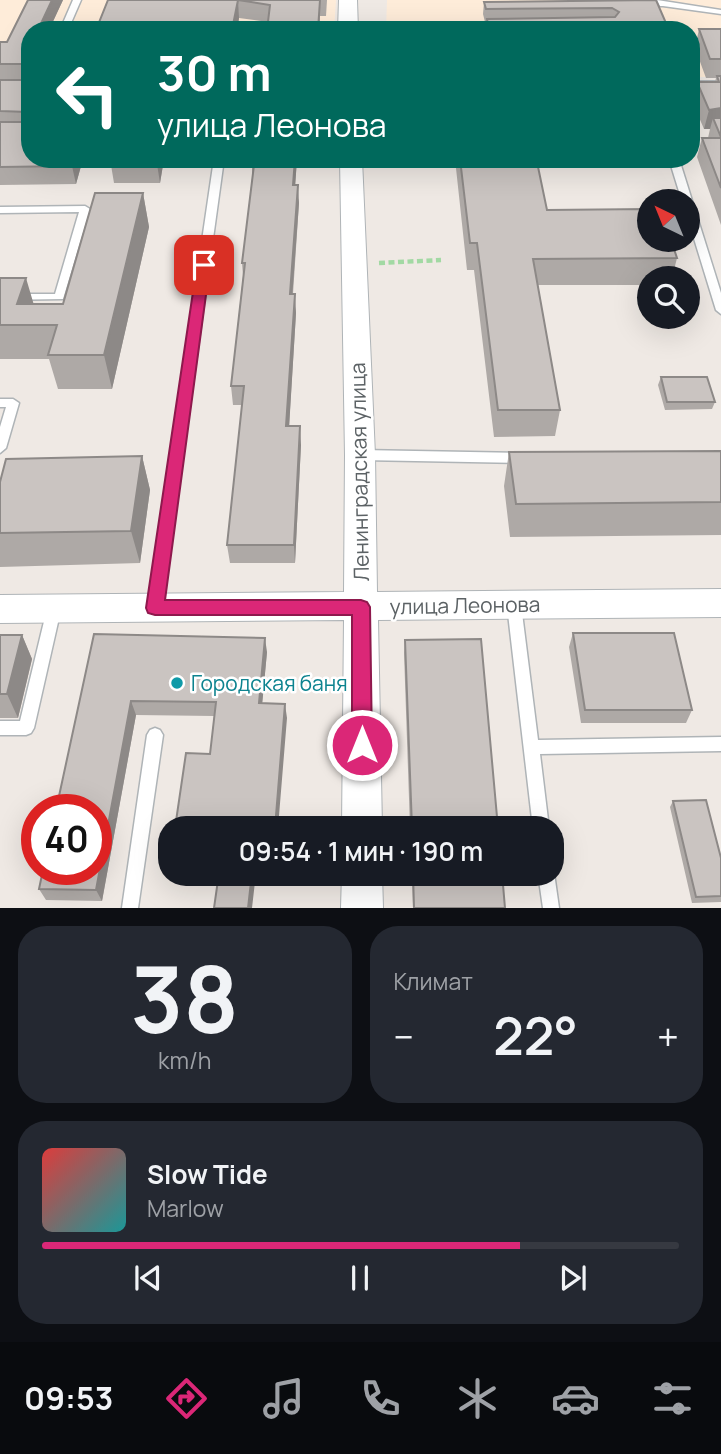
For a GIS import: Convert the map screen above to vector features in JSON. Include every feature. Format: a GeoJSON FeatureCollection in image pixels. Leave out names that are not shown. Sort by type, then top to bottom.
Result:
{"type":"FeatureCollection","features":[{"type":"Feature","properties":{"kind":"street"},"geometry":{"type":"LineString","coordinates":[[348,0],[348,21]]}},
{"type":"Feature","properties":{"kind":"street"},"geometry":{"type":"LineString","coordinates":[[700,87],[721,86]]}},
{"type":"Feature","properties":{"kind":"street","name":"Ленинградская улица"},"geometry":{"type":"LineString","coordinates":[[351,168],[360,455],[362,816]]}},
{"type":"Feature","properties":{"kind":"street","name":"улица Леонова"},"geometry":{"type":"LineString","coordinates":[[0,609],[721,603]]}},
{"type":"Feature","properties":{"kind":"street"},"geometry":{"type":"LineString","coordinates":[[362,886],[362,908]]}},
{"type":"Feature","properties":{"kind":"lane"},"geometry":{"type":"LineString","coordinates":[[68,21],[77,0]]}},
{"type":"Feature","properties":{"kind":"lane"},"geometry":{"type":"LineString","coordinates":[[661,0],[663,4],[721,12]]}},
{"type":"Feature","properties":{"kind":"lane"},"geometry":{"type":"LineString","coordinates":[[155,608],[218,168]]}},
{"type":"Feature","properties":{"kind":"lane"},"geometry":{"type":"LineString","coordinates":[[677,168],[683,189]]}},
{"type":"Feature","properties":{"kind":"lane"},"geometry":{"type":"LineString","coordinates":[[0,210],[85,209],[59,297],[0,297]]}},
{"type":"Feature","properties":{"kind":"lane"},"geometry":{"type":"LineString","coordinates":[[700,240],[719,296],[721,310]]}},
{"type":"Feature","properties":{"kind":"lane"},"geometry":{"type":"LineString","coordinates":[[0,403],[13,403],[0,448]]}},
{"type":"Feature","properties":{"kind":"lane"},"geometry":{"type":"LineString","coordinates":[[360,455],[542,458]]}},
{"type":"Feature","properties":{"kind":"lane"},"geometry":{"type":"LineString","coordinates":[[513,604],[540,816]]}},
{"type":"Feature","properties":{"kind":"lane"},"geometry":{"type":"LineString","coordinates":[[0,728],[26,728],[54,609]]}},
{"type":"Feature","properties":{"kind":"lane"},"geometry":{"type":"LineString","coordinates":[[130,908],[155,735]]}},
{"type":"Feature","properties":{"kind":"lane"},"geometry":{"type":"LineString","coordinates":[[531,747],[721,744]]}},
{"type":"Feature","properties":{"kind":"lane"},"geometry":{"type":"LineString","coordinates":[[548,886],[551,908]]}},
{"type":"Feature","properties":{"kind":"path"},"geometry":{"type":"LineString","coordinates":[[374,263],[441,260]]}},
{"type":"Feature","properties":{"kind":"shaded area"},"geometry":{"type":"Polygon","coordinates":[[[0,0],[336,0],[335,21],[21,21],[21,44],[0,76],[0,0]]]}},
{"type":"Feature","properties":{"kind":"shaded area"},"geometry":{"type":"Polygon","coordinates":[[[387,0],[721,0],[721,77],[700,77],[700,21],[386,21],[387,0]]]}},
{"type":"Feature","properties":{"kind":"building"},"geometry":{"type":"Polygon","coordinates":[[[28,0],[52,0],[42,21],[21,21],[21,64],[0,64],[0,42],[7,42],[28,0]]]}},
{"type":"Feature","properties":{"kind":"building"},"geometry":{"type":"Polygon","coordinates":[[[108,0],[238,0],[234,21],[100,21],[108,0]]]}},
{"type":"Feature","properties":{"kind":"building"},"geometry":{"type":"Polygon","coordinates":[[[238,0],[320,0],[319,21],[268,21],[270,5],[238,0]]]}},
{"type":"Feature","properties":{"kind":"building"},"geometry":{"type":"Polygon","coordinates":[[[656,0],[665,21],[487,21],[615,17],[619,12],[612,8],[486,9],[484,2],[656,0]]]}},
{"type":"Feature","properties":{"kind":"building"},"geometry":{"type":"Polygon","coordinates":[[[700,29],[721,29],[721,59],[710,59],[700,29]]]}},
{"type":"Feature","properties":{"kind":"building"},"geometry":{"type":"Polygon","coordinates":[[[717,76],[721,76],[721,108],[709,110],[700,89],[700,82],[719,82],[717,76]]]}},
{"type":"Feature","properties":{"kind":"building"},"geometry":{"type":"Polygon","coordinates":[[[0,80],[21,80],[21,112],[0,111],[0,80]]]}},
{"type":"Feature","properties":{"kind":"building"},"geometry":{"type":"Polygon","coordinates":[[[713,118],[721,118],[721,137],[713,118]]]}},
{"type":"Feature","properties":{"kind":"building"},"geometry":{"type":"Polygon","coordinates":[[[0,122],[21,122],[21,167],[0,167],[0,122]]]}},
{"type":"Feature","properties":{"kind":"building"},"geometry":{"type":"Polygon","coordinates":[[[702,138],[721,138],[721,188],[702,138]]]}},
{"type":"Feature","properties":{"kind":"building"},"geometry":{"type":"Polygon","coordinates":[[[254,168],[294,168],[293,185],[298,185],[290,294],[295,294],[286,426],[300,426],[294,545],[227,545],[244,386],[231,386],[245,263],[242,263],[254,168]]]}},
{"type":"Feature","properties":{"kind":"building"},"geometry":{"type":"Polygon","coordinates":[[[461,168],[538,168],[547,210],[637,209],[637,252],[675,252],[677,258],[533,259],[560,410],[498,410],[477,243],[470,243],[461,168]]]}},
{"type":"Feature","properties":{"kind":"building"},"geometry":{"type":"Polygon","coordinates":[[[95,193],[143,193],[104,355],[48,355],[57,325],[0,325],[0,278],[26,278],[17,304],[63,304],[95,193]]]}},
{"type":"Feature","properties":{"kind":"building"},"geometry":{"type":"Polygon","coordinates":[[[661,377],[707,377],[715,402],[667,402],[661,377]]]}},
{"type":"Feature","properties":{"kind":"building"},"geometry":{"type":"Polygon","coordinates":[[[721,451],[721,502],[516,504],[509,452],[721,451]]]}},
{"type":"Feature","properties":{"kind":"building"},"geometry":{"type":"Polygon","coordinates":[[[142,456],[131,531],[0,533],[0,482],[6,459],[142,456]]]}},
{"type":"Feature","properties":{"kind":"building"},"geometry":{"type":"Polygon","coordinates":[[[573,633],[674,633],[692,710],[585,710],[573,633]]]}},
{"type":"Feature","properties":{"kind":"building"},"geometry":{"type":"Polygon","coordinates":[[[94,634],[265,638],[259,703],[285,704],[276,816],[177,816],[186,753],[210,754],[216,702],[131,701],[112,804],[112,794],[59,794],[94,634]]]}},
{"type":"Feature","properties":{"kind":"building"},"geometry":{"type":"Polygon","coordinates":[[[0,635],[22,635],[7,694],[0,694],[0,635]]]}},
{"type":"Feature","properties":{"kind":"building"},"geometry":{"type":"Polygon","coordinates":[[[481,639],[497,816],[412,816],[405,640],[481,639]]]}},
{"type":"Feature","properties":{"kind":"building"},"geometry":{"type":"Polygon","coordinates":[[[706,800],[721,858],[721,896],[696,897],[673,801],[706,800]]]}},
{"type":"Feature","properties":{"kind":"building"},"geometry":{"type":"Polygon","coordinates":[[[40,885],[97,885],[96,890],[39,889],[40,885]]]}},
{"type":"Feature","properties":{"kind":"building"},"geometry":{"type":"Polygon","coordinates":[[[217,886],[251,886],[248,908],[214,908],[217,886]]]}},
{"type":"Feature","properties":{"kind":"building"},"geometry":{"type":"Polygon","coordinates":[[[413,886],[503,886],[505,908],[414,908],[413,886]]]}},
{"type":"Feature","properties":{"kind":"place","name":"Городская баня"},"geometry":{"type":"Point","coordinates":[177,683]}},
{"type":"Feature","properties":{"kind":"route"},"geometry":{"type":"LineString","coordinates":[[204,265],[155,608],[361,607],[362,745]]}}]}
